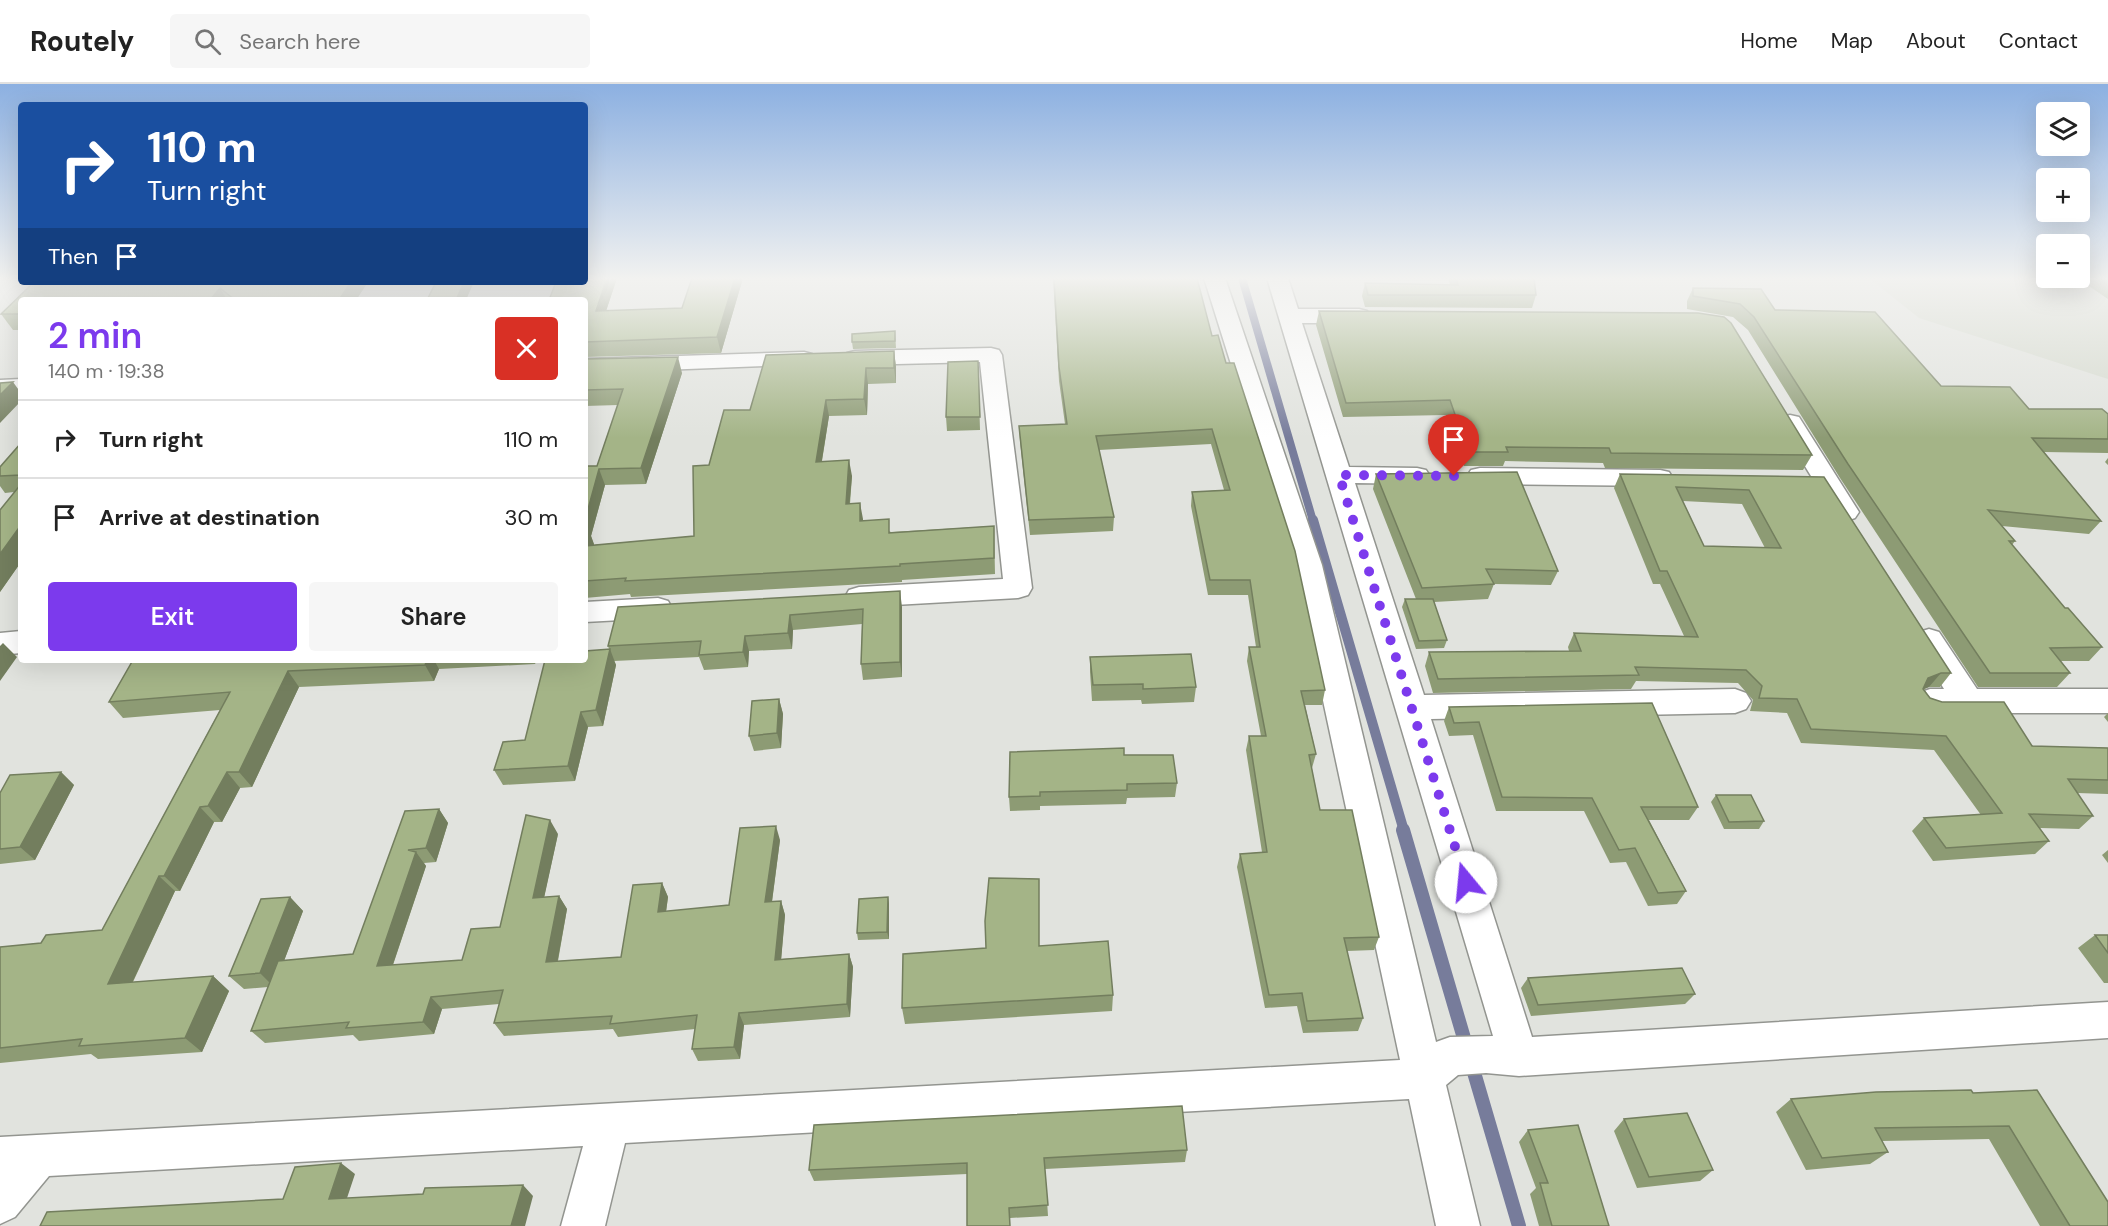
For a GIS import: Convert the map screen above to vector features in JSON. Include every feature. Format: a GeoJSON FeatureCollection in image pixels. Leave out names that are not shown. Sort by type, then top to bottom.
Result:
{"type":"FeatureCollection","features":[{"type":"Feature","properties":{"kind":"street"},"geometry":{"type":"LineString","coordinates":[[1231,331],[1470,1061]]}},
{"type":"Feature","properties":{"kind":"street"},"geometry":{"type":"LineString","coordinates":[[1292,331],[1412,707],[1470,1061],[1458,1226]]}},
{"type":"Feature","properties":{"kind":"street"},"geometry":{"type":"LineString","coordinates":[[588,366],[991,355],[1018,588],[831,598]]}},
{"type":"Feature","properties":{"kind":"street"},"geometry":{"type":"LineString","coordinates":[[0,387],[18,386]]}},
{"type":"Feature","properties":{"kind":"street"},"geometry":{"type":"LineString","coordinates":[[1777,400],[1813,480],[1858,530]]}},
{"type":"Feature","properties":{"kind":"street"},"geometry":{"type":"LineString","coordinates":[[1339,475],[1683,478]]}},
{"type":"Feature","properties":{"kind":"street"},"geometry":{"type":"LineString","coordinates":[[588,612],[679,607]]}},
{"type":"Feature","properties":{"kind":"street"},"geometry":{"type":"LineString","coordinates":[[1916,621],[1968,701]]}},
{"type":"Feature","properties":{"kind":"street"},"geometry":{"type":"LineString","coordinates":[[0,644],[18,642]]}},
{"type":"Feature","properties":{"kind":"street"},"geometry":{"type":"LineString","coordinates":[[1412,707],[1736,701]]}},
{"type":"Feature","properties":{"kind":"street"},"geometry":{"type":"LineString","coordinates":[[1930,701],[2108,701]]}},
{"type":"Feature","properties":{"kind":"street"},"geometry":{"type":"LineString","coordinates":[[0,1202],[19,1158],[609,1124],[1470,1061],[2108,1020]]}},
{"type":"Feature","properties":{"kind":"street"},"geometry":{"type":"LineString","coordinates":[[583,1226],[609,1124]]}},
{"type":"Feature","properties":{"kind":"shaded area"},"geometry":{"type":"Polygon","coordinates":[[[1960,331],[2108,331],[2108,379],[1960,331]]]}},
{"type":"Feature","properties":{"kind":"building"},"geometry":{"type":"Polygon","coordinates":[[[588,331],[719,331],[717,337],[588,342],[588,331]]]}},
{"type":"Feature","properties":{"kind":"building"},"geometry":{"type":"Polygon","coordinates":[[[895,331],[895,341],[852,342],[852,334],[895,331]]]}},
{"type":"Feature","properties":{"kind":"building"},"geometry":{"type":"Polygon","coordinates":[[[1057,331],[1211,331],[1212,336],[1218,335],[1226,363],[1234,363],[1295,551],[1325,690],[1301,691],[1316,754],[1309,755],[1320,810],[1352,810],[1379,937],[1344,938],[1363,1018],[1307,1021],[1302,993],[1269,995],[1240,854],[1267,852],[1249,736],[1266,736],[1249,647],[1260,647],[1250,580],[1210,580],[1192,492],[1230,490],[1212,429],[1096,436],[1114,517],[1029,520],[1019,426],[1067,424],[1059,367],[1057,331]]]}},
{"type":"Feature","properties":{"kind":"building"},"geometry":{"type":"Polygon","coordinates":[[[1325,331],[1736,331],[1812,455],[1611,453],[1609,448],[1506,447],[1508,452],[1468,452],[1450,400],[1346,403],[1325,331]]]}},
{"type":"Feature","properties":{"kind":"building"},"geometry":{"type":"Polygon","coordinates":[[[1763,331],[1892,331],[1941,386],[2010,387],[2029,409],[2102,409],[2108,414],[2108,439],[2032,438],[2101,521],[1988,510],[2015,541],[2009,541],[2065,608],[2068,608],[2102,647],[2050,648],[2070,673],[1990,673],[1848,464],[1763,331]]]}},
{"type":"Feature","properties":{"kind":"building"},"geometry":{"type":"Polygon","coordinates":[[[894,351],[894,368],[866,368],[864,399],[826,400],[816,462],[849,460],[846,504],[860,503],[860,521],[889,519],[889,533],[994,526],[994,558],[900,564],[900,566],[625,581],[626,578],[588,581],[588,546],[694,536],[693,466],[709,465],[724,410],[750,410],[766,355],[894,351]]]}},
{"type":"Feature","properties":{"kind":"building"},"geometry":{"type":"Polygon","coordinates":[[[678,357],[641,468],[599,469],[588,509],[588,466],[597,466],[623,389],[588,390],[588,359],[678,357]]]}},
{"type":"Feature","properties":{"kind":"building"},"geometry":{"type":"Polygon","coordinates":[[[978,361],[980,417],[946,417],[948,362],[978,361]]]}},
{"type":"Feature","properties":{"kind":"building"},"geometry":{"type":"Polygon","coordinates":[[[13,382],[0,395],[0,383],[13,382]]]}},
{"type":"Feature","properties":{"kind":"building"},"geometry":{"type":"Polygon","coordinates":[[[18,446],[18,475],[0,476],[0,467],[18,446]]]}},
{"type":"Feature","properties":{"kind":"building"},"geometry":{"type":"Polygon","coordinates":[[[1517,472],[1558,571],[1486,569],[1494,584],[1422,588],[1376,474],[1517,472]]]}},
{"type":"Feature","properties":{"kind":"building"},"geometry":{"type":"Polygon","coordinates":[[[1620,474],[1824,477],[1951,673],[1941,673],[1928,678],[1923,689],[1930,698],[1942,702],[2004,702],[2032,746],[2108,748],[2108,780],[2068,779],[2093,816],[2029,814],[2049,841],[1946,848],[1924,818],[2002,813],[1946,736],[1811,729],[1797,699],[1759,698],[1762,686],[1746,670],[1635,667],[1639,675],[1438,679],[1429,652],[1581,651],[1574,633],[1698,637],[1667,571],[1660,571],[1620,474]],[[1676,487],[1704,546],[1781,548],[1749,490],[1676,487]]]}},
{"type":"Feature","properties":{"kind":"building"},"geometry":{"type":"Polygon","coordinates":[[[18,488],[18,529],[0,554],[0,510],[18,488]]]}},
{"type":"Feature","properties":{"kind":"building"},"geometry":{"type":"Polygon","coordinates":[[[900,591],[900,662],[861,664],[863,609],[790,615],[788,633],[745,636],[743,652],[699,655],[701,641],[608,646],[618,607],[900,591]]]}},
{"type":"Feature","properties":{"kind":"building"},"geometry":{"type":"Polygon","coordinates":[[[1405,599],[1433,599],[1447,640],[1419,641],[1405,599]]]}},
{"type":"Feature","properties":{"kind":"building"},"geometry":{"type":"Polygon","coordinates":[[[610,649],[596,710],[581,712],[568,766],[494,770],[503,742],[525,740],[544,663],[588,663],[588,651],[610,649]]]}},
{"type":"Feature","properties":{"kind":"building"},"geometry":{"type":"Polygon","coordinates":[[[1191,654],[1196,687],[1143,689],[1143,684],[1093,685],[1090,657],[1191,654]]]}},
{"type":"Feature","properties":{"kind":"building"},"geometry":{"type":"Polygon","coordinates":[[[131,663],[426,663],[425,665],[288,671],[239,772],[227,772],[208,806],[200,807],[164,876],[159,876],[108,984],[213,976],[185,1038],[79,1046],[82,1039],[0,1048],[0,947],[41,943],[46,935],[102,930],[230,692],[109,702],[131,663]]]}},
{"type":"Feature","properties":{"kind":"building"},"geometry":{"type":"Polygon","coordinates":[[[779,699],[777,733],[749,736],[752,701],[779,699]]]}},
{"type":"Feature","properties":{"kind":"building"},"geometry":{"type":"Polygon","coordinates":[[[1652,703],[1698,807],[1641,807],[1686,891],[1658,893],[1635,848],[1619,850],[1592,798],[1502,797],[1479,722],[1454,723],[1449,707],[1652,703]]]}},
{"type":"Feature","properties":{"kind":"building"},"geometry":{"type":"Polygon","coordinates":[[[1124,748],[1124,755],[1173,755],[1177,783],[1127,784],[1127,790],[1040,792],[1040,796],[1009,797],[1010,752],[1124,748]]]}},
{"type":"Feature","properties":{"kind":"building"},"geometry":{"type":"Polygon","coordinates":[[[61,772],[20,847],[0,849],[0,793],[10,775],[61,772]]]}},
{"type":"Feature","properties":{"kind":"building"},"geometry":{"type":"Polygon","coordinates":[[[1716,795],[1751,795],[1764,821],[1729,822],[1716,795]]]}},
{"type":"Feature","properties":{"kind":"building"},"geometry":{"type":"Polygon","coordinates":[[[439,809],[426,848],[408,850],[416,852],[377,966],[462,960],[471,929],[500,927],[526,815],[550,820],[533,898],[559,896],[546,962],[621,957],[633,885],[662,883],[658,912],[729,905],[740,828],[776,826],[765,902],[781,901],[775,960],[849,954],[847,1004],[739,1013],[734,1047],[692,1049],[697,1015],[610,1024],[612,1016],[494,1023],[503,990],[431,997],[423,1022],[346,1028],[349,1022],[251,1031],[278,961],[353,954],[405,811],[439,809]]]}},
{"type":"Feature","properties":{"kind":"building"},"geometry":{"type":"Polygon","coordinates":[[[989,878],[1039,879],[1039,946],[1108,941],[1113,995],[902,1008],[903,954],[986,948],[985,921],[989,878]]]}},
{"type":"Feature","properties":{"kind":"building"},"geometry":{"type":"Polygon","coordinates":[[[290,897],[260,973],[229,976],[261,899],[290,897]]]}},
{"type":"Feature","properties":{"kind":"building"},"geometry":{"type":"Polygon","coordinates":[[[888,897],[887,932],[857,933],[859,899],[888,897]]]}},
{"type":"Feature","properties":{"kind":"building"},"geometry":{"type":"Polygon","coordinates":[[[2095,935],[2108,935],[2108,953],[2095,935]]]}},
{"type":"Feature","properties":{"kind":"building"},"geometry":{"type":"Polygon","coordinates":[[[1682,968],[1695,994],[1538,1005],[1528,978],[1682,968]]]}},
{"type":"Feature","properties":{"kind":"building"},"geometry":{"type":"Polygon","coordinates":[[[1971,1090],[1973,1093],[2037,1090],[2108,1202],[2108,1226],[2070,1226],[2009,1126],[1875,1128],[1888,1152],[1822,1158],[1791,1099],[1876,1092],[1971,1090]]]}},
{"type":"Feature","properties":{"kind":"building"},"geometry":{"type":"Polygon","coordinates":[[[1182,1106],[1187,1150],[1044,1158],[1048,1205],[1009,1208],[1010,1226],[967,1226],[967,1163],[809,1170],[814,1125],[1182,1106]]]}},
{"type":"Feature","properties":{"kind":"building"},"geometry":{"type":"Polygon","coordinates":[[[1687,1113],[1713,1170],[1649,1177],[1624,1119],[1687,1113]]]}},
{"type":"Feature","properties":{"kind":"building"},"geometry":{"type":"Polygon","coordinates":[[[1578,1125],[1609,1226],[1552,1226],[1540,1183],[1548,1183],[1528,1130],[1578,1125]]]}},
{"type":"Feature","properties":{"kind":"building"},"geometry":{"type":"Polygon","coordinates":[[[341,1163],[329,1199],[423,1194],[425,1188],[523,1185],[511,1226],[40,1226],[47,1212],[283,1199],[295,1167],[341,1163]]]}},
{"type":"Feature","properties":{"kind":"waterway"},"geometry":{"type":"LineString","coordinates":[[1258,331],[1313,521]]}},
{"type":"Feature","properties":{"kind":"waterway"},"geometry":{"type":"LineString","coordinates":[[1313,520],[1404,831]]}},
{"type":"Feature","properties":{"kind":"waterway"},"geometry":{"type":"LineString","coordinates":[[1403,830],[1519,1226]]}},
{"type":"Feature","properties":{"kind":"route"},"geometry":{"type":"LineString","coordinates":[[1454,476],[1339,475],[1466,882]]}}]}
